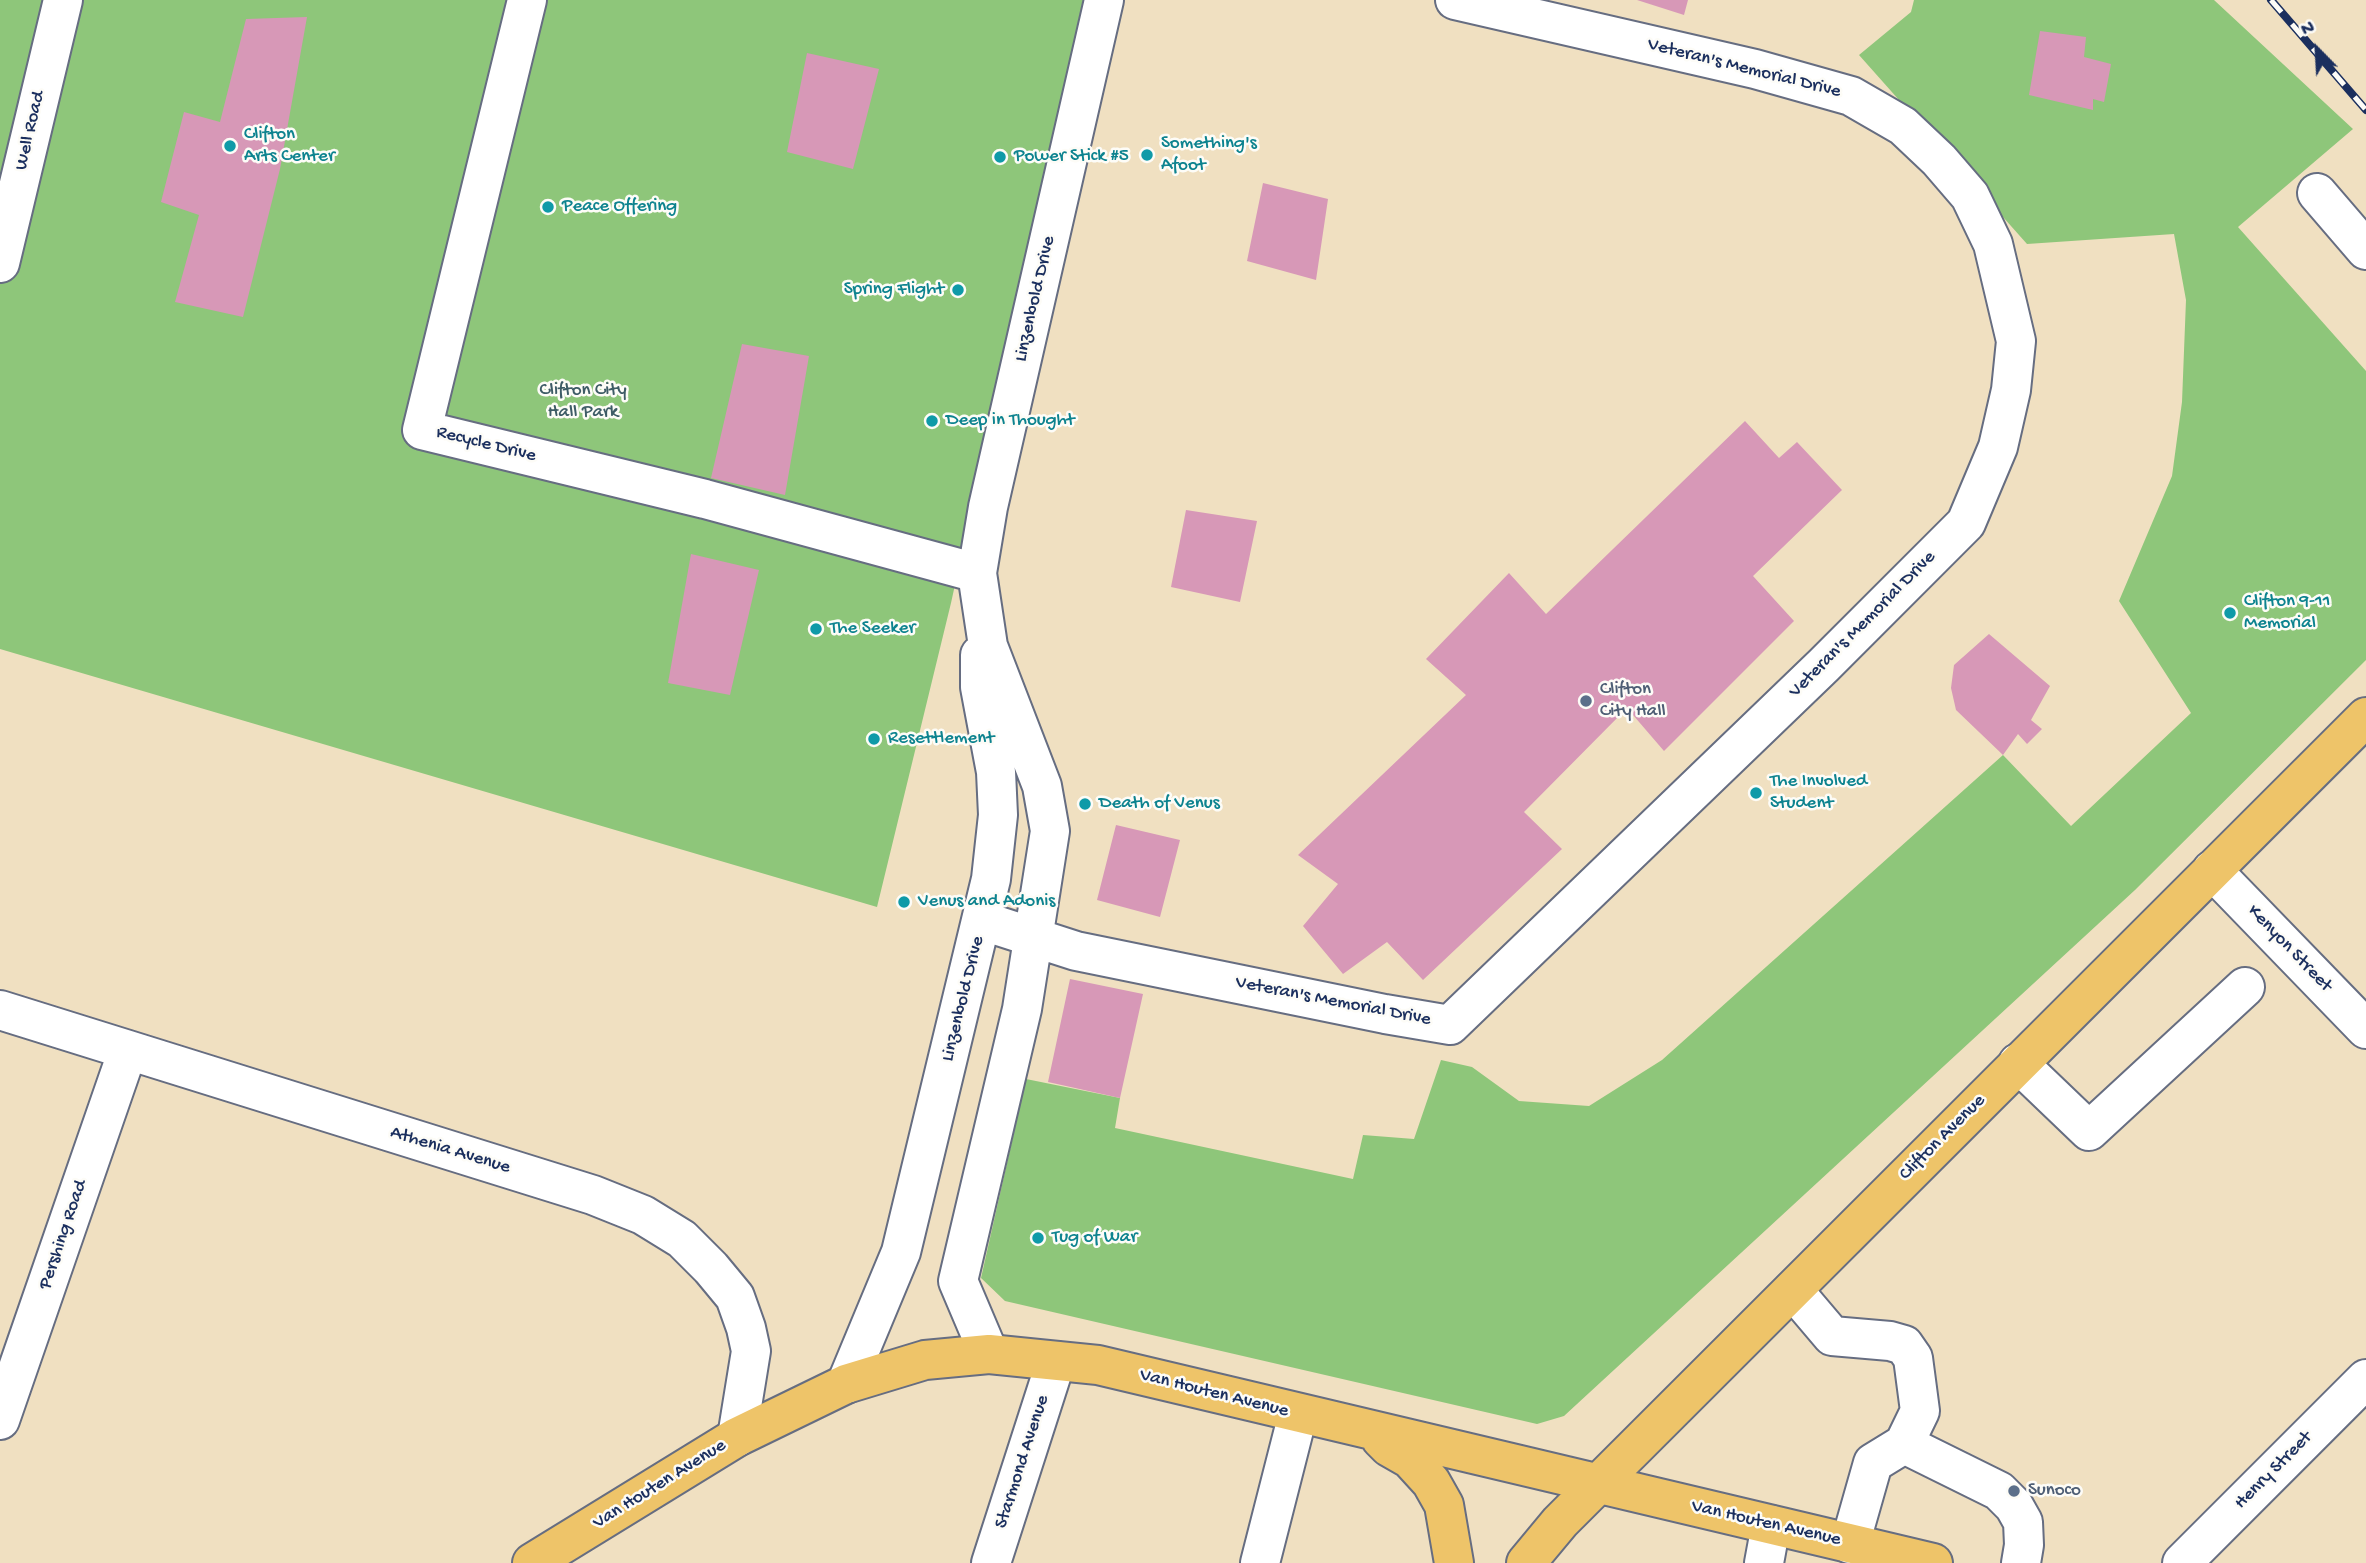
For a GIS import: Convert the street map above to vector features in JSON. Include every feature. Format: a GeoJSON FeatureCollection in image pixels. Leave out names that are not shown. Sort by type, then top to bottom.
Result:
{"type":"FeatureCollection","features":[{"type":"Feature","properties":{"kind":"main road","name":"Clifton Avenue"},"geometry":{"type":"LineString","coordinates":[[1526,1563],[1560,1522],[2366,718]]}},
{"type":"Feature","properties":{"kind":"main road","name":"Van Houten Avenue"},"geometry":{"type":"LineString","coordinates":[[532,1563],[737,1437],[846,1384],[925,1360],[989,1354],[1098,1366],[1771,1525],[1869,1553],[1933,1563]]}},
{"type":"Feature","properties":{"kind":"main road"},"geometry":{"type":"LineString","coordinates":[[1375,1433],[1389,1447],[1410,1460],[1431,1482],[1444,1505],[1454,1563]]}},
{"type":"Feature","properties":{"kind":"street","name":"Well Road"},"geometry":{"type":"LineString","coordinates":[[0,263],[62,0]]}},
{"type":"Feature","properties":{"kind":"street","name":"Recycle Drive"},"geometry":{"type":"LineString","coordinates":[[527,0],[422,430],[705,499],[978,587]]}},
{"type":"Feature","properties":{"kind":"street","name":"Linzenbold Drive"},"geometry":{"type":"LineString","coordinates":[[846,1384],[901,1252],[992,878],[998,815],[996,772],[980,687],[980,543],[1104,0]]}},
{"type":"Feature","properties":{"kind":"street","name":"Veteran's Memorial Drive"},"geometry":{"type":"LineString","coordinates":[[983,922],[1076,951],[1371,1012],[1450,1024],[1824,665],[1966,523],[1998,447],[2011,390],[2016,341],[1993,244],[1970,196],[1939,160],[1903,126],[1851,96],[1755,69],[1455,0]]}},
{"type":"Feature","properties":{"kind":"street"},"geometry":{"type":"LineString","coordinates":[[2317,193],[2366,250]]}},
{"type":"Feature","properties":{"kind":"street","name":"Linzenbold Drive"},"geometry":{"type":"LineString","coordinates":[[978,587],[988,646],[1042,786],[1050,831],[1022,1009],[958,1281],[989,1354]]}},
{"type":"Feature","properties":{"kind":"street","name":"Kenyon Street"},"geometry":{"type":"LineString","coordinates":[[2212,870],[2366,1029]]}},
{"type":"Feature","properties":{"kind":"street"},"geometry":{"type":"LineString","coordinates":[[2018,1063],[2089,1130],[2245,987]]}},
{"type":"Feature","properties":{"kind":"street","name":"Athenia Avenue"},"geometry":{"type":"LineString","coordinates":[[0,1010],[593,1195],[643,1215],[682,1239],[735,1297],[751,1351],[737,1437]]}},
{"type":"Feature","properties":{"kind":"street","name":"Pershing Road"},"geometry":{"type":"LineString","coordinates":[[0,1420],[128,1051]]}},
{"type":"Feature","properties":{"kind":"street"},"geometry":{"type":"LineString","coordinates":[[1793,1290],[1832,1336],[1890,1341],[1904,1345],[1913,1358],[1920,1411],[1904,1444],[1873,1462],[1869,1553]]}},
{"type":"Feature","properties":{"kind":"street","name":"Starmond Avenue"},"geometry":{"type":"LineString","coordinates":[[991,1563],[1056,1361]]}},
{"type":"Feature","properties":{"kind":"street","name":"Henry Street"},"geometry":{"type":"LineString","coordinates":[[2182,1563],[2366,1380]]}},
{"type":"Feature","properties":{"kind":"street"},"geometry":{"type":"LineString","coordinates":[[1260,1563],[1298,1414]]}},
{"type":"Feature","properties":{"kind":"street"},"geometry":{"type":"LineString","coordinates":[[1904,1444],[1999,1491],[2014,1506],[2023,1522],[2024,1545],[2021,1563]]}},
{"type":"Feature","properties":{"kind":"street"},"geometry":{"type":"LineString","coordinates":[[1764,1563],[1771,1525]]}},
{"type":"Feature","properties":{"kind":"green space","name":"Clifton City Hall Park"},"geometry":{"type":"Polygon","coordinates":[[[0,0],[1083,0],[951,603],[877,907],[0,649],[0,0]]]}},
{"type":"Feature","properties":{"kind":"green space"},"geometry":{"type":"Polygon","coordinates":[[[1914,0],[2214,0],[2353,129],[2238,227],[2366,371],[2366,660],[2135,890],[1564,1416],[1537,1424],[1005,1301],[981,1278],[1026,1079],[1120,1098],[1115,1128],[1353,1179],[1363,1135],[1414,1139],[1441,1060],[1472,1067],[1519,1101],[1589,1106],[1662,1060],[2003,755],[2071,826],[2191,713],[2119,601],[2172,476],[2182,402],[2186,300],[2174,234],[2027,244],[1859,55],[1911,12],[1914,0]]]}},
{"type":"Feature","properties":{"kind":"building"},"geometry":{"type":"Polygon","coordinates":[[[1637,0],[1688,0],[1684,15],[1637,0]]]}},
{"type":"Feature","properties":{"kind":"building","name":"Clifton Arts Center"},"geometry":{"type":"Polygon","coordinates":[[[307,17],[280,169],[243,317],[175,302],[199,215],[161,202],[184,112],[220,122],[246,19],[307,17]]]}},
{"type":"Feature","properties":{"kind":"building"},"geometry":{"type":"Polygon","coordinates":[[[2040,31],[2086,37],[2084,57],[2111,64],[2104,102],[2093,99],[2093,110],[2029,95],[2040,31]]]}},
{"type":"Feature","properties":{"kind":"building"},"geometry":{"type":"Polygon","coordinates":[[[807,53],[879,69],[853,169],[787,152],[807,53]]]}},
{"type":"Feature","properties":{"kind":"building"},"geometry":{"type":"Polygon","coordinates":[[[1263,183],[1328,199],[1316,280],[1247,261],[1263,183]]]}},
{"type":"Feature","properties":{"kind":"building"},"geometry":{"type":"Polygon","coordinates":[[[742,344],[809,356],[785,495],[711,478],[742,344]]]}},
{"type":"Feature","properties":{"kind":"building","name":"Clifton City Hall"},"geometry":{"type":"Polygon","coordinates":[[[1745,421],[1779,458],[1797,442],[1842,490],[1753,576],[1794,621],[1664,751],[1627,708],[1524,812],[1562,849],[1423,980],[1387,942],[1343,974],[1303,926],[1338,884],[1298,855],[1466,695],[1426,659],[1509,573],[1546,614],[1745,421]]]}},
{"type":"Feature","properties":{"kind":"building"},"geometry":{"type":"Polygon","coordinates":[[[1186,510],[1257,521],[1240,602],[1171,587],[1186,510]]]}},
{"type":"Feature","properties":{"kind":"building"},"geometry":{"type":"Polygon","coordinates":[[[691,554],[759,570],[730,695],[668,683],[691,554]]]}},
{"type":"Feature","properties":{"kind":"building"},"geometry":{"type":"Polygon","coordinates":[[[1989,634],[2050,686],[2031,720],[2042,729],[2027,744],[2018,734],[2003,755],[1956,710],[1951,688],[1954,665],[1989,634]]]}},
{"type":"Feature","properties":{"kind":"building"},"geometry":{"type":"Polygon","coordinates":[[[1116,825],[1180,840],[1160,917],[1097,900],[1116,825]]]}},
{"type":"Feature","properties":{"kind":"building"},"geometry":{"type":"Polygon","coordinates":[[[1070,979],[1143,994],[1120,1098],[1048,1082],[1070,979]]]}},
{"type":"Feature","properties":{"kind":"railway"},"geometry":{"type":"LineString","coordinates":[[2271,0],[2366,110]]}},
{"type":"Feature","properties":{"kind":"place","name":"Clifton Arts Center"},"geometry":{"type":"Point","coordinates":[230,146]}},
{"type":"Feature","properties":{"kind":"place","name":"Something's Afoot"},"geometry":{"type":"Point","coordinates":[1147,155]}},
{"type":"Feature","properties":{"kind":"place","name":"Power Stick #5"},"geometry":{"type":"Point","coordinates":[1000,157]}},
{"type":"Feature","properties":{"kind":"place","name":"Peace Offering"},"geometry":{"type":"Point","coordinates":[548,207]}},
{"type":"Feature","properties":{"kind":"place","name":"Spring Flight"},"geometry":{"type":"Point","coordinates":[958,290]}},
{"type":"Feature","properties":{"kind":"place","name":"Deep in Thought"},"geometry":{"type":"Point","coordinates":[932,421]}},
{"type":"Feature","properties":{"kind":"place","name":"Clifton 9-11 Memorial"},"geometry":{"type":"Point","coordinates":[2230,613]}},
{"type":"Feature","properties":{"kind":"place","name":"The Seeker"},"geometry":{"type":"Point","coordinates":[816,629]}},
{"type":"Feature","properties":{"kind":"place","name":"Clifton City Hall"},"geometry":{"type":"Point","coordinates":[1586,701]}},
{"type":"Feature","properties":{"kind":"place","name":"Resettlement"},"geometry":{"type":"Point","coordinates":[874,739]}},
{"type":"Feature","properties":{"kind":"place","name":"The Involved Student"},"geometry":{"type":"Point","coordinates":[1756,793]}},
{"type":"Feature","properties":{"kind":"place","name":"Death of Venus"},"geometry":{"type":"Point","coordinates":[1085,804]}},
{"type":"Feature","properties":{"kind":"place","name":"Venus and Adonis"},"geometry":{"type":"Point","coordinates":[904,902]}},
{"type":"Feature","properties":{"kind":"place","name":"Tug of War"},"geometry":{"type":"Point","coordinates":[1038,1238]}},
{"type":"Feature","properties":{"kind":"place","name":"Sunoco"},"geometry":{"type":"Point","coordinates":[2014,1491]}}]}
